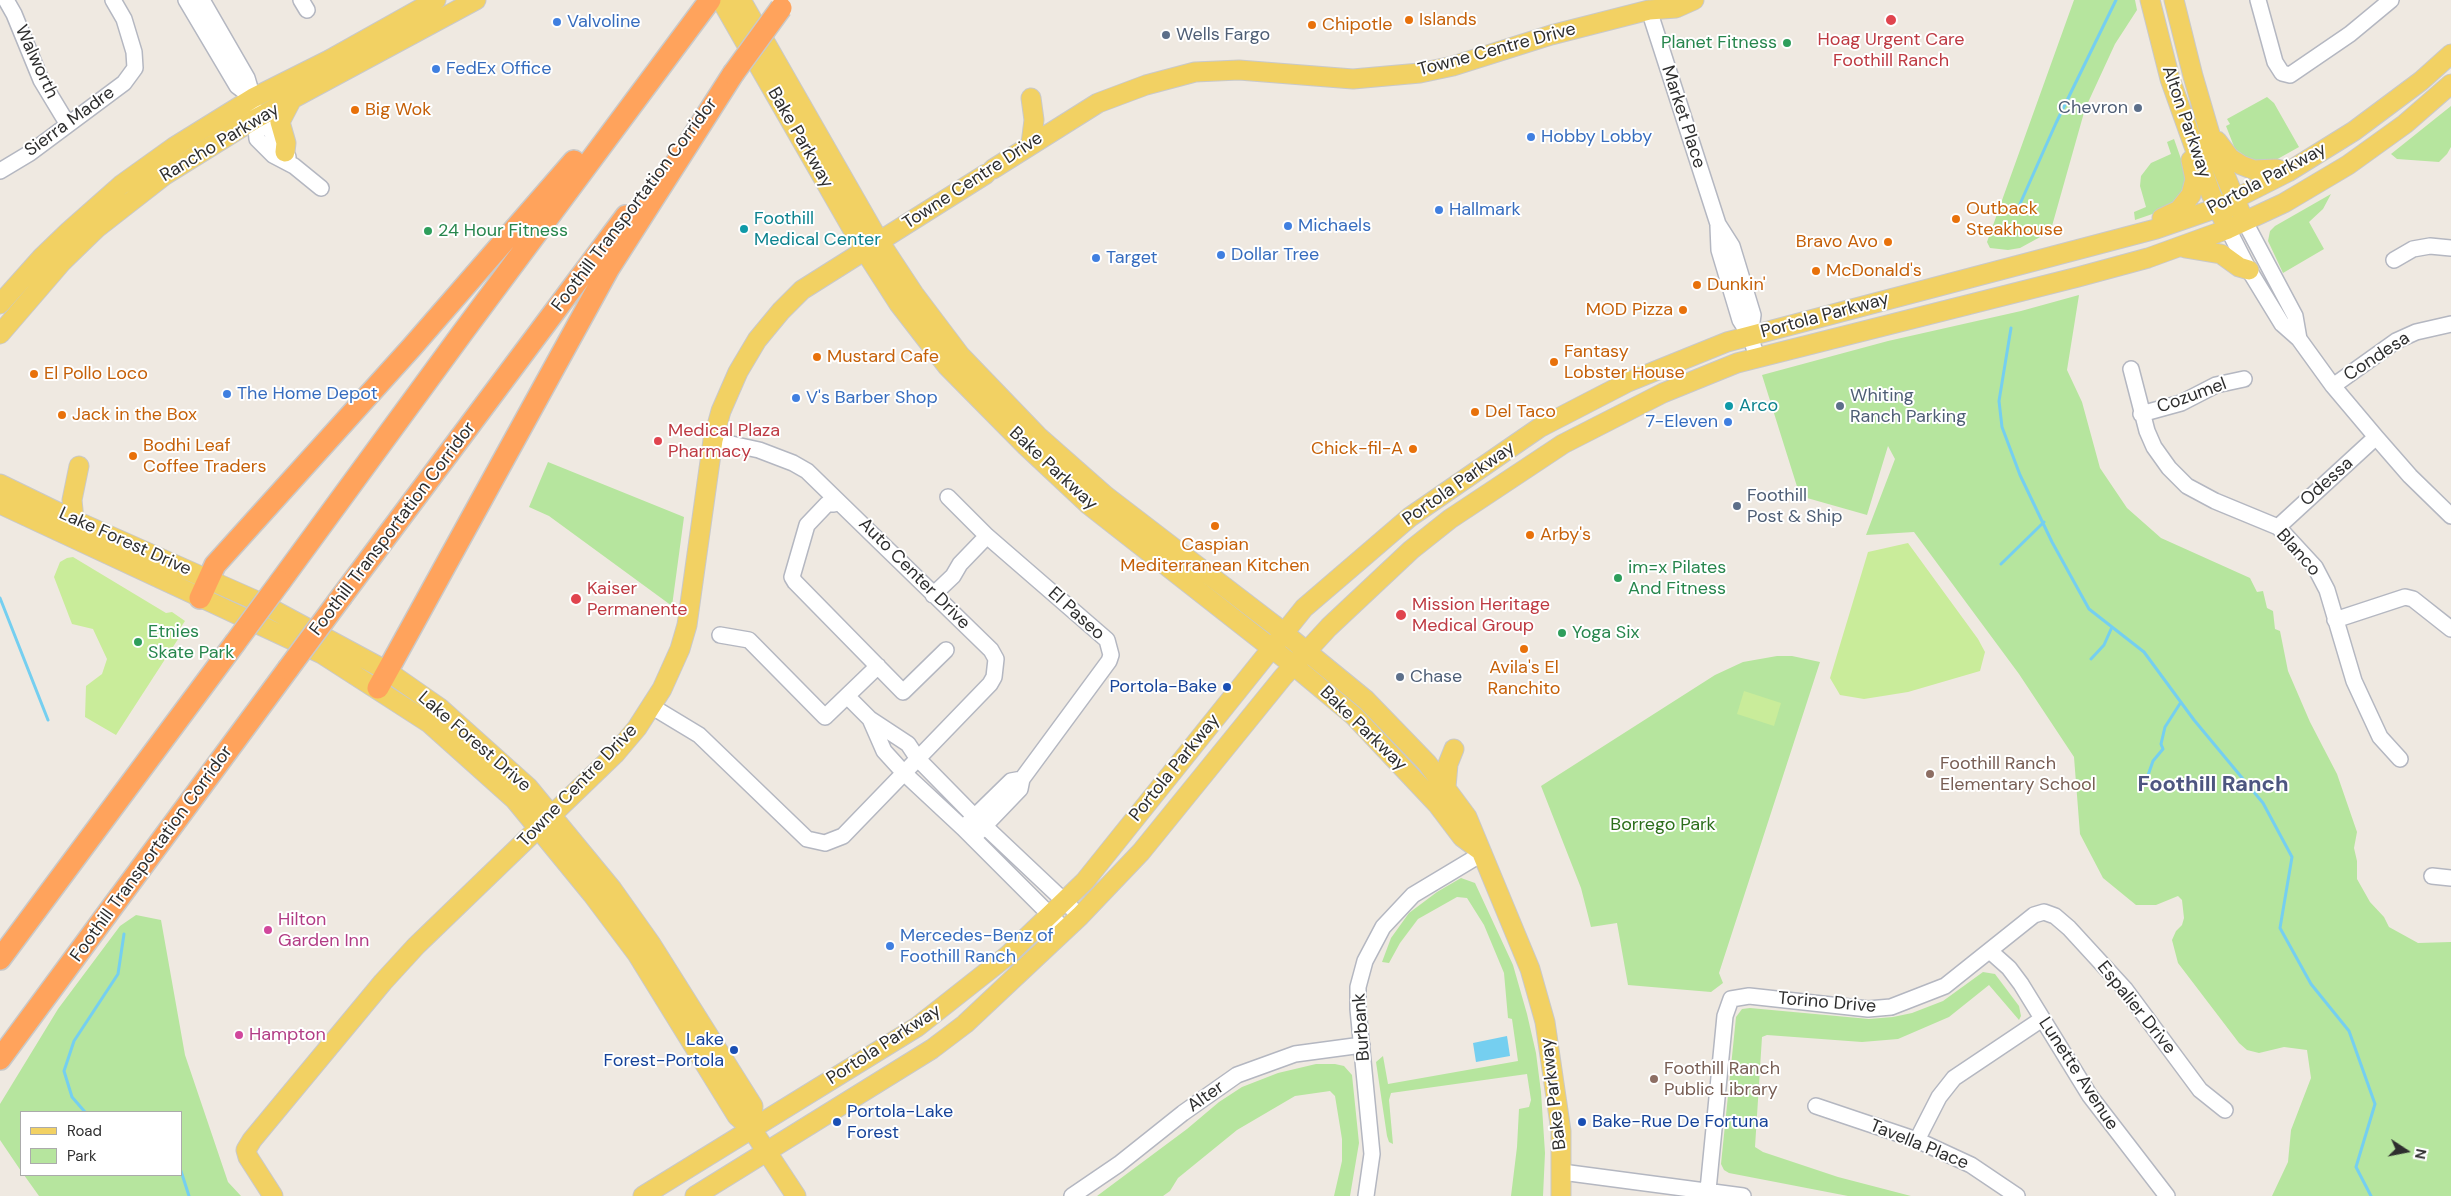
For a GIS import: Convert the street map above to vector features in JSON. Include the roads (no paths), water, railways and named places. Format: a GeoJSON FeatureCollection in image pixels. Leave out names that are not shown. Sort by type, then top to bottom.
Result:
{"type":"FeatureCollection","features":[{"type":"Feature","properties":{"kind":"highway","name":"Foothill Transportation Corridor"},"geometry":{"type":"LineString","coordinates":[[0,1059],[342,596],[784,4]]}},
{"type":"Feature","properties":{"kind":"highway"},"geometry":{"type":"LineString","coordinates":[[0,959],[236,643],[620,119],[705,7]]}},
{"type":"Feature","properties":{"kind":"highway"},"geometry":{"type":"LineString","coordinates":[[383,680],[609,268],[733,74]]}},
{"type":"Feature","properties":{"kind":"highway"},"geometry":{"type":"LineString","coordinates":[[200,598],[214,565],[412,347],[558,178],[590,143],[620,119]]}},
{"type":"Feature","properties":{"kind":"main road","name":"Rancho Parkway"},"geometry":{"type":"LineString","coordinates":[[0,304],[42,257],[121,185],[174,147],[253,98],[436,0]]}},
{"type":"Feature","properties":{"kind":"main road","name":"Bake Parkway"},"geometry":{"type":"LineString","coordinates":[[721,0],[872,246],[914,294],[960,355],[1038,436],[1106,496],[1306,650],[1366,700],[1427,762],[1446,787],[1467,817],[1530,968],[1545,1022],[1561,1131],[1561,1196]]}},
{"type":"Feature","properties":{"kind":"main road","name":"Bake Parkway"},"geometry":{"type":"LineString","coordinates":[[741,0],[872,246],[899,304],[947,366],[1026,446],[1089,505],[1293,665],[1354,716],[1437,804],[1462,837],[1483,853]]}},
{"type":"Feature","properties":{"kind":"main road","name":"Towne Centre Drive"},"geometry":{"type":"LineString","coordinates":[[273,1196],[248,1157],[246,1150],[252,1140],[383,982],[416,946],[615,754],[651,706],[672,669],[687,625],[714,440],[721,411],[738,372],[766,329],[802,290],[1098,103],[1146,86],[1195,72],[1239,70],[1353,79],[1420,73],[1452,66],[1654,5],[1676,8],[1694,0]]}},
{"type":"Feature","properties":{"kind":"main road","name":"Alton Parkway"},"geometry":{"type":"LineString","coordinates":[[2150,0],[2170,78],[2184,120],[2217,208],[2228,230]]}},
{"type":"Feature","properties":{"kind":"main road","name":"Alton Parkway"},"geometry":{"type":"LineString","coordinates":[[2174,0],[2193,76],[2213,136],[2215,151],[2245,222]]}},
{"type":"Feature","properties":{"kind":"main road","name":"Rancho Parkway"},"geometry":{"type":"LineString","coordinates":[[0,334],[48,276],[97,228],[164,175],[255,119],[474,1]]}},
{"type":"Feature","properties":{"kind":"main road","name":"Portola Parkway"},"geometry":{"type":"LineString","coordinates":[[643,1196],[917,1027],[1007,956],[1085,881],[1304,608],[1410,517],[1540,428],[1628,382],[1727,342],[2142,232],[2156,230],[2217,208],[2288,172],[2372,119],[2421,81],[2451,54]]}},
{"type":"Feature","properties":{"kind":"main road","name":"Portola Parkway"},"geometry":{"type":"LineString","coordinates":[[695,1196],[932,1049],[965,1024],[1080,916],[1141,852],[1306,650],[1411,550],[1450,519],[1563,444],[1662,393],[1756,357],[2048,285],[2182,247],[2228,230],[2323,181],[2348,165],[2405,124],[2451,84]]}},
{"type":"Feature","properties":{"kind":"main road"},"geometry":{"type":"LineString","coordinates":[[1031,144],[1034,120],[1031,98],[1044,112],[1067,122]]}},
{"type":"Feature","properties":{"kind":"main road"},"geometry":{"type":"LineString","coordinates":[[289,159],[280,122],[292,99]]}},
{"type":"Feature","properties":{"kind":"main road"},"geometry":{"type":"LineString","coordinates":[[2142,232],[2152,223],[2179,210],[2192,191],[2195,179],[2182,132],[2184,120]]}},
{"type":"Feature","properties":{"kind":"main road"},"geometry":{"type":"LineString","coordinates":[[2213,136],[2230,158],[2241,165],[2254,170],[2276,169],[2288,172]]}},
{"type":"Feature","properties":{"kind":"main road"},"geometry":{"type":"LineString","coordinates":[[2182,247],[2221,254],[2239,267],[2249,270]]}},
{"type":"Feature","properties":{"kind":"main road"},"geometry":{"type":"LineString","coordinates":[[1026,446],[1056,463],[1088,489],[1106,496]]}},
{"type":"Feature","properties":{"kind":"main road"},"geometry":{"type":"LineString","coordinates":[[42,504],[60,494],[79,466],[72,500],[74,520]]}},
{"type":"Feature","properties":{"kind":"main road","name":"Lake Forest Drive"},"geometry":{"type":"LineString","coordinates":[[0,484],[74,520],[257,601],[383,680],[515,800],[539,828],[637,954],[737,1116],[751,1128],[796,1196]]}},
{"type":"Feature","properties":{"kind":"main road","name":"Lake Forest Drive"},"geometry":{"type":"LineString","coordinates":[[0,504],[440,708],[515,775],[552,815],[612,889],[677,985],[753,1106],[751,1128]]}},
{"type":"Feature","properties":{"kind":"main road"},"geometry":{"type":"LineString","coordinates":[[1446,787],[1448,764],[1454,749]]}},
{"type":"Feature","properties":{"kind":"main road"},"geometry":{"type":"LineString","coordinates":[[1427,762],[1438,790],[1454,810],[1462,837]]}},
{"type":"Feature","properties":{"kind":"street","name":"Walworth"},"geometry":{"type":"LineString","coordinates":[[6,0],[14,14],[41,80],[68,123]]}},
{"type":"Feature","properties":{"kind":"street","name":"Sierra Madre"},"geometry":{"type":"LineString","coordinates":[[0,171],[30,153],[124,83],[135,68],[134,52],[124,19],[113,0]]}},
{"type":"Feature","properties":{"kind":"street"},"geometry":{"type":"LineString","coordinates":[[186,0],[237,86],[253,98]]}},
{"type":"Feature","properties":{"kind":"street"},"geometry":{"type":"LineString","coordinates":[[202,0],[247,78],[253,98],[255,119],[268,127],[289,159],[321,188]]}},
{"type":"Feature","properties":{"kind":"street"},"geometry":{"type":"LineString","coordinates":[[2258,0],[2275,62],[2282,73],[2290,75],[2304,67],[2391,0]]}},
{"type":"Feature","properties":{"kind":"street","name":"Market Place"},"geometry":{"type":"LineString","coordinates":[[1654,5],[1718,224],[1719,250],[1740,320],[1750,336],[1756,357]]}},
{"type":"Feature","properties":{"kind":"street","name":"Alton Parkway"},"geometry":{"type":"LineString","coordinates":[[2245,222],[2295,316],[2299,338]]}},
{"type":"Feature","properties":{"kind":"street","name":"Alton Parkway"},"geometry":{"type":"LineString","coordinates":[[2228,230],[2249,270],[2282,324],[2299,338],[2333,386],[2376,437],[2430,497],[2451,516]]}},
{"type":"Feature","properties":{"kind":"street"},"geometry":{"type":"LineString","coordinates":[[2394,260],[2413,249],[2430,246],[2451,248]]}},
{"type":"Feature","properties":{"kind":"street","name":"Condesa"},"geometry":{"type":"LineString","coordinates":[[2333,386],[2396,341],[2416,332],[2451,324]]}},
{"type":"Feature","properties":{"kind":"street","name":"Blanco"},"geometry":{"type":"LineString","coordinates":[[2131,369],[2141,414],[2154,448],[2169,468],[2187,486],[2222,505],[2278,527],[2315,566],[2327,590],[2354,681],[2380,737],[2400,759]]}},
{"type":"Feature","properties":{"kind":"street","name":"Cozumel"},"geometry":{"type":"LineString","coordinates":[[2141,414],[2180,403],[2216,385],[2244,379]]}},
{"type":"Feature","properties":{"kind":"street","name":"Odessa"},"geometry":{"type":"LineString","coordinates":[[2278,527],[2376,437]]}},
{"type":"Feature","properties":{"kind":"street","name":"Auto Center Drive"},"geometry":{"type":"LineString","coordinates":[[651,706],[700,734],[807,839],[825,843],[843,836],[990,684],[996,668],[996,659],[991,650],[836,502],[807,471],[793,463],[759,450],[714,440]]}},
{"type":"Feature","properties":{"kind":"street","name":"El Paseo"},"geometry":{"type":"LineString","coordinates":[[948,497],[987,536],[1107,640],[1111,646],[1109,661],[1022,779],[1020,789],[968,833]]}},
{"type":"Feature","properties":{"kind":"street"},"geometry":{"type":"LineString","coordinates":[[836,502],[834,511],[815,532],[806,537],[792,577],[903,692],[946,650]]}},
{"type":"Feature","properties":{"kind":"street"},"geometry":{"type":"LineString","coordinates":[[930,592],[951,568],[960,564],[987,536]]}},
{"type":"Feature","properties":{"kind":"street"},"geometry":{"type":"LineString","coordinates":[[2336,620],[2405,598],[2413,599],[2451,629]]}},
{"type":"Feature","properties":{"kind":"street"},"geometry":{"type":"LineString","coordinates":[[720,635],[749,640],[825,716],[878,666]]}},
{"type":"Feature","properties":{"kind":"street"},"geometry":{"type":"LineString","coordinates":[[847,696],[877,723],[908,744],[918,759],[979,822],[1080,916]]}},
{"type":"Feature","properties":{"kind":"street"},"geometry":{"type":"LineString","coordinates":[[877,723],[884,751],[904,773],[968,833],[1065,930]]}},
{"type":"Feature","properties":{"kind":"street","name":"Burbank"},"geometry":{"type":"LineString","coordinates":[[1366,1196],[1372,1154],[1358,1009],[1360,980],[1365,961],[1383,927],[1413,895],[1483,853]]}},
{"type":"Feature","properties":{"kind":"street"},"geometry":{"type":"LineString","coordinates":[[2432,876],[2451,878]]}},
{"type":"Feature","properties":{"kind":"street","name":"Torino Drive"},"geometry":{"type":"LineString","coordinates":[[1708,1190],[1725,1016],[1731,999],[1749,996],[1868,1009],[1890,1008],[1945,986],[1991,952],[2034,915],[2044,912]]}},
{"type":"Feature","properties":{"kind":"street","name":"Espalier Drive"},"geometry":{"type":"LineString","coordinates":[[2044,912],[2055,916],[2069,928],[2125,989],[2200,1090],[2225,1110]]}},
{"type":"Feature","properties":{"kind":"street","name":"Lunette Avenue"},"geometry":{"type":"LineString","coordinates":[[1991,952],[2009,968],[2100,1111],[2167,1196]]}},
{"type":"Feature","properties":{"kind":"street"},"geometry":{"type":"LineString","coordinates":[[1917,1140],[1939,1097],[1954,1078],[2042,1019]]}},
{"type":"Feature","properties":{"kind":"street","name":"Alter"},"geometry":{"type":"LineString","coordinates":[[1072,1196],[1119,1164],[1183,1113],[1237,1075],[1295,1054],[1362,1045]]}},
{"type":"Feature","properties":{"kind":"street","name":"Tavella Place"},"geometry":{"type":"LineString","coordinates":[[1816,1106],[1917,1140],[1971,1165],[2017,1196]]}},
{"type":"Feature","properties":{"kind":"street"},"geometry":{"type":"LineString","coordinates":[[1562,1172],[1743,1196]]}},
{"type":"Feature","properties":{"kind":"water"},"geometry":{"type":"Polygon","coordinates":[[[1507,1036],[1510,1056],[1476,1062],[1473,1043],[1507,1036]]]}},
{"type":"Feature","properties":{"kind":"waterway"},"geometry":{"type":"LineString","coordinates":[[2020,204],[2056,123],[2116,0]]}},
{"type":"Feature","properties":{"kind":"waterway"},"geometry":{"type":"LineString","coordinates":[[2011,328],[1999,401],[2002,427],[2020,475],[2052,542],[2089,609],[2144,652],[2194,720],[2263,803],[2292,857],[2280,928],[2311,984],[2349,1031],[2375,1104],[2356,1167],[2371,1196]]}},
{"type":"Feature","properties":{"kind":"waterway"},"geometry":{"type":"LineString","coordinates":[[2001,564],[2044,522]]}},
{"type":"Feature","properties":{"kind":"waterway"},"geometry":{"type":"LineString","coordinates":[[0,598],[48,720]]}},
{"type":"Feature","properties":{"kind":"waterway"},"geometry":{"type":"LineString","coordinates":[[2091,659],[2104,645],[2112,627]]}},
{"type":"Feature","properties":{"kind":"waterway"},"geometry":{"type":"LineString","coordinates":[[2147,778],[2153,761],[2163,749],[2161,744],[2165,727],[2181,702]]}},
{"type":"Feature","properties":{"kind":"waterway"},"geometry":{"type":"LineString","coordinates":[[84,1111],[72,1097],[64,1071],[74,1041],[118,974],[124,934]]}},
{"type":"Feature","properties":{"kind":"waterway"},"geometry":{"type":"LineString","coordinates":[[182,1174],[189,1196]]}},
{"type":"Feature","properties":{"kind":"place","name":"Islands"},"geometry":{"type":"Point","coordinates":[1409,20]}},
{"type":"Feature","properties":{"kind":"place","name":"Hoag Urgent Care Foothill Ranch"},"geometry":{"type":"Point","coordinates":[1891,20]}},
{"type":"Feature","properties":{"kind":"place","name":"Valvoline"},"geometry":{"type":"Point","coordinates":[557,22]}},
{"type":"Feature","properties":{"kind":"place","name":"Chipotle"},"geometry":{"type":"Point","coordinates":[1312,25]}},
{"type":"Feature","properties":{"kind":"place","name":"Wells Fargo"},"geometry":{"type":"Point","coordinates":[1166,35]}},
{"type":"Feature","properties":{"kind":"place","name":"Planet Fitness"},"geometry":{"type":"Point","coordinates":[1787,43]}},
{"type":"Feature","properties":{"kind":"place","name":"FedEx Office"},"geometry":{"type":"Point","coordinates":[436,69]}},
{"type":"Feature","properties":{"kind":"place","name":"Chevron"},"geometry":{"type":"Point","coordinates":[2138,108]}},
{"type":"Feature","properties":{"kind":"place","name":"Big Wok"},"geometry":{"type":"Point","coordinates":[355,110]}},
{"type":"Feature","properties":{"kind":"place","name":"Hobby Lobby"},"geometry":{"type":"Point","coordinates":[1531,137]}},
{"type":"Feature","properties":{"kind":"place","name":"Hallmark"},"geometry":{"type":"Point","coordinates":[1439,210]}},
{"type":"Feature","properties":{"kind":"place","name":"Outback Steakhouse"},"geometry":{"type":"Point","coordinates":[1956,219]}},
{"type":"Feature","properties":{"kind":"place","name":"Michaels"},"geometry":{"type":"Point","coordinates":[1288,226]}},
{"type":"Feature","properties":{"kind":"place","name":"Foothill Medical Center"},"geometry":{"type":"Point","coordinates":[744,229]}},
{"type":"Feature","properties":{"kind":"place","name":"24 Hour Fitness"},"geometry":{"type":"Point","coordinates":[428,231]}},
{"type":"Feature","properties":{"kind":"place","name":"Bravo Avo"},"geometry":{"type":"Point","coordinates":[1888,242]}},
{"type":"Feature","properties":{"kind":"place","name":"Dollar Tree"},"geometry":{"type":"Point","coordinates":[1221,255]}},
{"type":"Feature","properties":{"kind":"place","name":"Target"},"geometry":{"type":"Point","coordinates":[1096,258]}},
{"type":"Feature","properties":{"kind":"place","name":"McDonald's"},"geometry":{"type":"Point","coordinates":[1816,271]}},
{"type":"Feature","properties":{"kind":"place","name":"Dunkin'"},"geometry":{"type":"Point","coordinates":[1697,285]}},
{"type":"Feature","properties":{"kind":"place","name":"MOD Pizza"},"geometry":{"type":"Point","coordinates":[1683,310]}},
{"type":"Feature","properties":{"kind":"place","name":"Mustard Cafe"},"geometry":{"type":"Point","coordinates":[817,357]}},
{"type":"Feature","properties":{"kind":"place","name":"Fantasy Lobster House"},"geometry":{"type":"Point","coordinates":[1554,362]}},
{"type":"Feature","properties":{"kind":"place","name":"El Pollo Loco"},"geometry":{"type":"Point","coordinates":[34,374]}},
{"type":"Feature","properties":{"kind":"place","name":"The Home Depot"},"geometry":{"type":"Point","coordinates":[227,394]}},
{"type":"Feature","properties":{"kind":"place","name":"V's Barber Shop"},"geometry":{"type":"Point","coordinates":[796,398]}},
{"type":"Feature","properties":{"kind":"place","name":"Arco"},"geometry":{"type":"Point","coordinates":[1729,406]}},
{"type":"Feature","properties":{"kind":"place","name":"Whiting Ranch Parking"},"geometry":{"type":"Point","coordinates":[1840,406]}},
{"type":"Feature","properties":{"kind":"place","name":"Del Taco"},"geometry":{"type":"Point","coordinates":[1475,412]}},
{"type":"Feature","properties":{"kind":"place","name":"Jack in the Box"},"geometry":{"type":"Point","coordinates":[62,415]}},
{"type":"Feature","properties":{"kind":"place","name":"7-Eleven"},"geometry":{"type":"Point","coordinates":[1728,422]}},
{"type":"Feature","properties":{"kind":"place","name":"Medical Plaza Pharmacy"},"geometry":{"type":"Point","coordinates":[658,441]}},
{"type":"Feature","properties":{"kind":"place","name":"Chick-fil-A"},"geometry":{"type":"Point","coordinates":[1413,449]}},
{"type":"Feature","properties":{"kind":"place","name":"Bodhi Leaf Coffee Traders"},"geometry":{"type":"Point","coordinates":[133,456]}},
{"type":"Feature","properties":{"kind":"place","name":"Foothill Post & Ship"},"geometry":{"type":"Point","coordinates":[1737,506]}},
{"type":"Feature","properties":{"kind":"place","name":"Caspian Mediterranean Kitchen"},"geometry":{"type":"Point","coordinates":[1215,526]}},
{"type":"Feature","properties":{"kind":"place","name":"Arby's"},"geometry":{"type":"Point","coordinates":[1530,535]}},
{"type":"Feature","properties":{"kind":"place","name":"im=x Pilates And Fitness"},"geometry":{"type":"Point","coordinates":[1618,578]}},
{"type":"Feature","properties":{"kind":"place","name":"Kaiser Permanente"},"geometry":{"type":"Point","coordinates":[576,599]}},
{"type":"Feature","properties":{"kind":"place","name":"Mission Heritage Medical Group"},"geometry":{"type":"Point","coordinates":[1401,615]}},
{"type":"Feature","properties":{"kind":"place","name":"Yoga Six"},"geometry":{"type":"Point","coordinates":[1562,633]}},
{"type":"Feature","properties":{"kind":"place","name":"Etnies Skate Park"},"geometry":{"type":"Point","coordinates":[138,642]}},
{"type":"Feature","properties":{"kind":"place","name":"Avila's El Ranchito"},"geometry":{"type":"Point","coordinates":[1524,649]}},
{"type":"Feature","properties":{"kind":"place","name":"Chase"},"geometry":{"type":"Point","coordinates":[1400,677]}},
{"type":"Feature","properties":{"kind":"place","name":"Portola-Bake"},"geometry":{"type":"Point","coordinates":[1227,687]}},
{"type":"Feature","properties":{"kind":"place","name":"Foothill Ranch Elementary School"},"geometry":{"type":"Point","coordinates":[1930,774]}},
{"type":"Feature","properties":{"kind":"place","name":"Hilton Garden Inn"},"geometry":{"type":"Point","coordinates":[268,930]}},
{"type":"Feature","properties":{"kind":"place","name":"Mercedes-Benz of Foothill Ranch"},"geometry":{"type":"Point","coordinates":[890,946]}},
{"type":"Feature","properties":{"kind":"place","name":"Hampton"},"geometry":{"type":"Point","coordinates":[239,1035]}},
{"type":"Feature","properties":{"kind":"place","name":"Lake Forest-Portola"},"geometry":{"type":"Point","coordinates":[734,1050]}},
{"type":"Feature","properties":{"kind":"place","name":"Foothill Ranch Public Library"},"geometry":{"type":"Point","coordinates":[1654,1079]}},
{"type":"Feature","properties":{"kind":"place","name":"Portola-Lake Forest"},"geometry":{"type":"Point","coordinates":[837,1122]}},
{"type":"Feature","properties":{"kind":"place","name":"Bake-Rue De Fortuna"},"geometry":{"type":"Point","coordinates":[1582,1122]}},
{"type":"Feature","properties":{"kind":"district","name":"Foothill Ranch"},"geometry":{"type":"Point","coordinates":[2213,785]}},
{"type":"Feature","properties":{"kind":"park label","name":"Borrego Park"},"geometry":{"type":"Point","coordinates":[1663,825]}}]}
